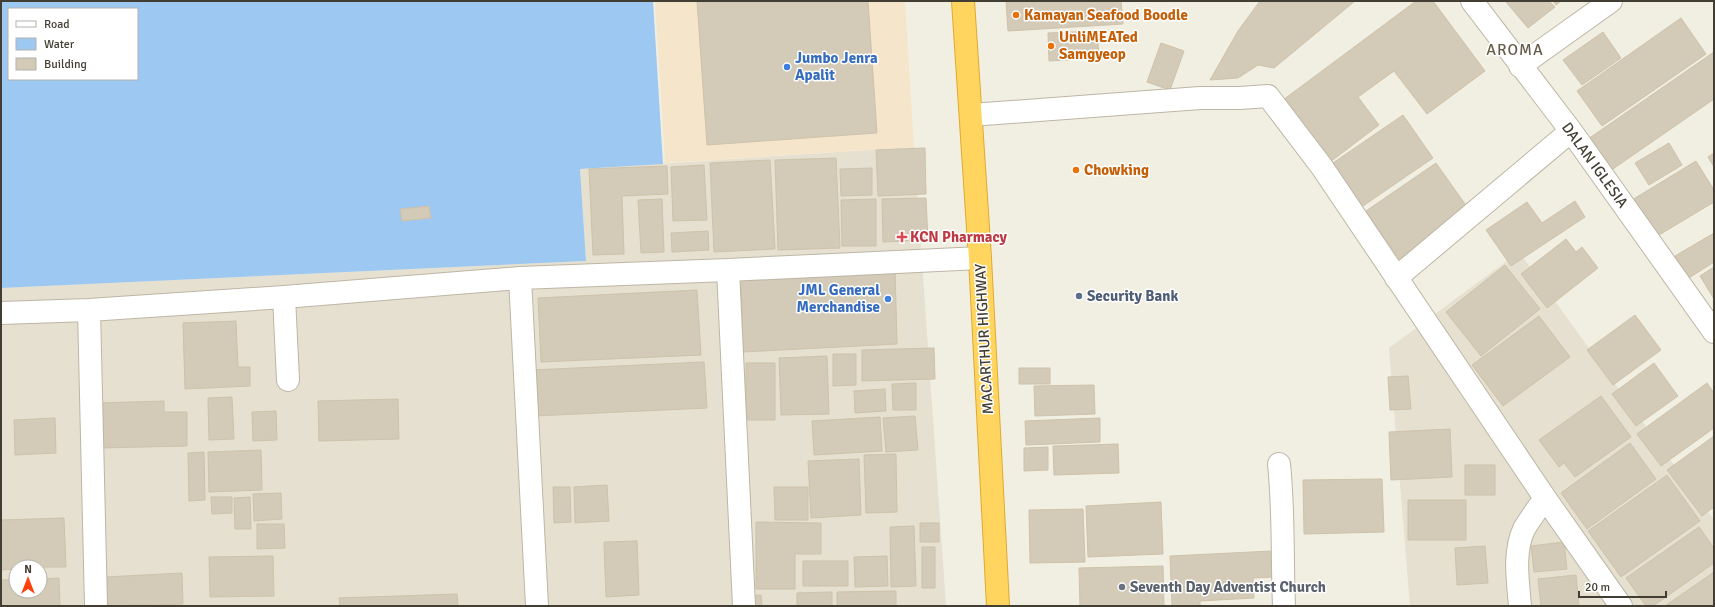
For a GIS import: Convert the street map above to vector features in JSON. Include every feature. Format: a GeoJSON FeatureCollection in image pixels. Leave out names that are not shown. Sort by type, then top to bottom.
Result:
{"type":"FeatureCollection","features":[{"type":"Feature","properties":{"kind":"highway","name":"MACARTHUR HIGHWAY"},"geometry":{"type":"LineString","coordinates":[[963,1],[980,258],[998,606]]}},
{"type":"Feature","properties":{"kind":"street","name":"DALAN IGLESIA"},"geometry":{"type":"LineString","coordinates":[[1472,1],[1571,131],[1714,332]]}},
{"type":"Feature","properties":{"kind":"street"},"geometry":{"type":"LineString","coordinates":[[1520,66],[1611,1]]}},
{"type":"Feature","properties":{"kind":"street"},"geometry":{"type":"LineString","coordinates":[[971,115],[1192,99],[1268,96],[1322,167],[1545,498],[1621,606]]}},
{"type":"Feature","properties":{"kind":"street"},"geometry":{"type":"LineString","coordinates":[[1396,278],[1571,131]]}},
{"type":"Feature","properties":{"kind":"street"},"geometry":{"type":"LineString","coordinates":[[1,313],[89,310],[284,297],[520,278],[980,258]]}},
{"type":"Feature","properties":{"kind":"street"},"geometry":{"type":"LineString","coordinates":[[728,270],[744,606]]}},
{"type":"Feature","properties":{"kind":"street"},"geometry":{"type":"LineString","coordinates":[[520,278],[537,606]]}},
{"type":"Feature","properties":{"kind":"street"},"geometry":{"type":"LineString","coordinates":[[284,297],[288,380]]}},
{"type":"Feature","properties":{"kind":"street"},"geometry":{"type":"LineString","coordinates":[[89,310],[96,606]]}},
{"type":"Feature","properties":{"kind":"street"},"geometry":{"type":"LineString","coordinates":[[1279,464],[1283,510],[1282,534],[1284,606]]}},
{"type":"Feature","properties":{"kind":"street"},"geometry":{"type":"LineString","coordinates":[[1520,606],[1517,564],[1519,546],[1524,530],[1545,498]]}},
{"type":"Feature","properties":{"kind":"shaded area","name":"Jumbo Jenra Apalit"},"geometry":{"type":"Polygon","coordinates":[[[655,1],[905,1],[914,147],[665,163],[655,1]]]}},
{"type":"Feature","properties":{"kind":"shaded area"},"geometry":{"type":"Polygon","coordinates":[[[914,147],[946,606],[1,606],[1,288],[586,261],[580,169],[914,147]]]}},
{"type":"Feature","properties":{"kind":"shaded area"},"geometry":{"type":"Polygon","coordinates":[[[1519,252],[1714,520],[1714,606],[1410,606],[1389,348],[1519,252]]]}},
{"type":"Feature","properties":{"kind":"water"},"geometry":{"type":"Polygon","coordinates":[[[1,1],[653,1],[663,164],[580,169],[586,261],[1,288],[1,1]]]}},
{"type":"Feature","properties":{"kind":"building","name":"Jumbo Jenra Apalit"},"geometry":{"type":"Polygon","coordinates":[[[697,1],[868,1],[877,133],[707,145],[697,1]]]}},
{"type":"Feature","properties":{"kind":"building"},"geometry":{"type":"Polygon","coordinates":[[[1006,1],[1121,1],[1123,24],[1008,31],[1006,1]]]}},
{"type":"Feature","properties":{"kind":"building"},"geometry":{"type":"Polygon","coordinates":[[[1260,1],[1355,1],[1274,68],[1258,65],[1238,78],[1210,80],[1238,31],[1260,1]]]}},
{"type":"Feature","properties":{"kind":"building"},"geometry":{"type":"Polygon","coordinates":[[[1416,1],[1433,1],[1485,71],[1427,114],[1394,71],[1358,97],[1379,125],[1330,162],[1283,100],[1416,1]]]}},
{"type":"Feature","properties":{"kind":"building"},"geometry":{"type":"Polygon","coordinates":[[[1549,1],[1555,7],[1528,28],[1506,2],[1549,1]]]}},
{"type":"Feature","properties":{"kind":"building"},"geometry":{"type":"Polygon","coordinates":[[[1553,1],[1561,1],[1556,5],[1553,1]]]}},
{"type":"Feature","properties":{"kind":"building"},"geometry":{"type":"Polygon","coordinates":[[[1681,18],[1706,54],[1602,126],[1577,91],[1681,18]]]}},
{"type":"Feature","properties":{"kind":"building"},"geometry":{"type":"Polygon","coordinates":[[[1097,31],[1099,58],[1049,61],[1048,33],[1097,31]]]}},
{"type":"Feature","properties":{"kind":"building"},"geometry":{"type":"Polygon","coordinates":[[[1603,32],[1621,58],[1582,85],[1563,60],[1603,32]]]}},
{"type":"Feature","properties":{"kind":"building"},"geometry":{"type":"Polygon","coordinates":[[[1161,43],[1184,51],[1170,90],[1147,82],[1161,43]]]}},
{"type":"Feature","properties":{"kind":"building"},"geometry":{"type":"Polygon","coordinates":[[[1714,52],[1714,99],[1610,171],[1588,139],[1714,52]]]}},
{"type":"Feature","properties":{"kind":"building"},"geometry":{"type":"Polygon","coordinates":[[[1403,115],[1433,158],[1360,208],[1330,165],[1403,115]]]}},
{"type":"Feature","properties":{"kind":"building"},"geometry":{"type":"Polygon","coordinates":[[[1669,143],[1682,165],[1649,185],[1635,163],[1669,143]]]}},
{"type":"Feature","properties":{"kind":"building"},"geometry":{"type":"Polygon","coordinates":[[[925,148],[926,194],[878,196],[876,150],[925,148]]]}},
{"type":"Feature","properties":{"kind":"building"},"geometry":{"type":"Polygon","coordinates":[[[1714,153],[1714,167],[1708,157],[1714,153]]]}},
{"type":"Feature","properties":{"kind":"building"},"geometry":{"type":"Polygon","coordinates":[[[836,158],[840,248],[778,250],[775,160],[836,158]]]}},
{"type":"Feature","properties":{"kind":"building"},"geometry":{"type":"Polygon","coordinates":[[[770,160],[775,249],[714,252],[710,163],[770,160]]]}},
{"type":"Feature","properties":{"kind":"building"},"geometry":{"type":"Polygon","coordinates":[[[1696,161],[1714,190],[1714,202],[1654,238],[1632,200],[1696,161]]]}},
{"type":"Feature","properties":{"kind":"building"},"geometry":{"type":"Polygon","coordinates":[[[1436,163],[1470,211],[1399,259],[1366,211],[1436,163]]]}},
{"type":"Feature","properties":{"kind":"building"},"geometry":{"type":"Polygon","coordinates":[[[704,165],[707,220],[673,221],[671,167],[704,165]]]}},
{"type":"Feature","properties":{"kind":"building"},"geometry":{"type":"Polygon","coordinates":[[[667,166],[668,194],[622,196],[624,254],[593,255],[589,169],[667,166]]]}},
{"type":"Feature","properties":{"kind":"building"},"geometry":{"type":"Polygon","coordinates":[[[872,168],[872,195],[841,196],[840,169],[872,168]]]}},
{"type":"Feature","properties":{"kind":"building"},"geometry":{"type":"Polygon","coordinates":[[[926,198],[928,240],[883,242],[882,199],[926,198]]]}},
{"type":"Feature","properties":{"kind":"building"},"geometry":{"type":"Polygon","coordinates":[[[662,199],[664,252],[641,253],[638,200],[662,199]]]}},
{"type":"Feature","properties":{"kind":"building"},"geometry":{"type":"Polygon","coordinates":[[[876,199],[876,246],[842,246],[841,200],[876,199]]]}},
{"type":"Feature","properties":{"kind":"building"},"geometry":{"type":"Polygon","coordinates":[[[1575,201],[1585,217],[1511,266],[1486,230],[1527,202],[1542,223],[1575,201]]]}},
{"type":"Feature","properties":{"kind":"building"},"geometry":{"type":"Polygon","coordinates":[[[429,206],[431,218],[402,221],[400,209],[429,206]]]}},
{"type":"Feature","properties":{"kind":"building"},"geometry":{"type":"Polygon","coordinates":[[[708,231],[709,250],[672,252],[671,233],[708,231]]]}},
{"type":"Feature","properties":{"kind":"building"},"geometry":{"type":"Polygon","coordinates":[[[1714,233],[1714,262],[1689,278],[1675,256],[1714,233]]]}},
{"type":"Feature","properties":{"kind":"building"},"geometry":{"type":"Polygon","coordinates":[[[1566,239],[1576,252],[1582,247],[1598,268],[1547,308],[1521,274],[1566,239]]]}},
{"type":"Feature","properties":{"kind":"building"},"geometry":{"type":"Polygon","coordinates":[[[1505,265],[1540,309],[1481,356],[1446,312],[1505,265]]]}},
{"type":"Feature","properties":{"kind":"building"},"geometry":{"type":"Polygon","coordinates":[[[1714,267],[1714,299],[1700,276],[1714,267]]]}},
{"type":"Feature","properties":{"kind":"building"},"geometry":{"type":"Polygon","coordinates":[[[895,270],[897,344],[743,352],[741,278],[895,270]]]}},
{"type":"Feature","properties":{"kind":"building"},"geometry":{"type":"Polygon","coordinates":[[[697,290],[701,355],[541,362],[538,298],[697,290]]]}},
{"type":"Feature","properties":{"kind":"building"},"geometry":{"type":"Polygon","coordinates":[[[1635,315],[1661,350],[1613,385],[1587,350],[1635,315]]]}},
{"type":"Feature","properties":{"kind":"building"},"geometry":{"type":"Polygon","coordinates":[[[1539,316],[1570,357],[1503,406],[1472,365],[1539,316]]]}},
{"type":"Feature","properties":{"kind":"building"},"geometry":{"type":"Polygon","coordinates":[[[236,321],[238,367],[250,367],[250,386],[185,389],[183,323],[236,321]]]}},
{"type":"Feature","properties":{"kind":"building"},"geometry":{"type":"Polygon","coordinates":[[[934,348],[935,379],[862,381],[862,350],[934,348]]]}},
{"type":"Feature","properties":{"kind":"building"},"geometry":{"type":"Polygon","coordinates":[[[833,354],[856,354],[856,385],[833,386],[833,354]]]}},
{"type":"Feature","properties":{"kind":"building"},"geometry":{"type":"Polygon","coordinates":[[[827,356],[829,414],[781,415],[779,358],[827,356]]]}},
{"type":"Feature","properties":{"kind":"building"},"geometry":{"type":"Polygon","coordinates":[[[704,362],[707,408],[534,416],[532,370],[704,362]]]}},
{"type":"Feature","properties":{"kind":"building"},"geometry":{"type":"Polygon","coordinates":[[[746,363],[775,363],[775,420],[746,420],[746,363]]]}},
{"type":"Feature","properties":{"kind":"building"},"geometry":{"type":"Polygon","coordinates":[[[1654,363],[1678,396],[1636,426],[1612,394],[1654,363]]]}},
{"type":"Feature","properties":{"kind":"building"},"geometry":{"type":"Polygon","coordinates":[[[1019,368],[1050,368],[1050,384],[1019,384],[1019,368]]]}},
{"type":"Feature","properties":{"kind":"building"},"geometry":{"type":"Polygon","coordinates":[[[1408,376],[1411,409],[1390,410],[1388,377],[1408,376]]]}},
{"type":"Feature","properties":{"kind":"building"},"geometry":{"type":"Polygon","coordinates":[[[916,383],[916,410],[893,410],[892,384],[916,383]]]}},
{"type":"Feature","properties":{"kind":"building"},"geometry":{"type":"Polygon","coordinates":[[[1707,383],[1714,393],[1714,428],[1661,466],[1637,434],[1707,383]]]}},
{"type":"Feature","properties":{"kind":"building"},"geometry":{"type":"Polygon","coordinates":[[[1094,385],[1095,414],[1035,416],[1034,386],[1094,385]]]}},
{"type":"Feature","properties":{"kind":"building"},"geometry":{"type":"Polygon","coordinates":[[[885,389],[886,411],[855,413],[854,391],[885,389]]]}},
{"type":"Feature","properties":{"kind":"building"},"geometry":{"type":"Polygon","coordinates":[[[1601,396],[1631,437],[1575,477],[1564,463],[1559,467],[1539,440],[1601,396]]]}},
{"type":"Feature","properties":{"kind":"building"},"geometry":{"type":"Polygon","coordinates":[[[232,397],[234,439],[209,440],[208,398],[232,397]]]}},
{"type":"Feature","properties":{"kind":"building"},"geometry":{"type":"Polygon","coordinates":[[[398,399],[399,439],[319,441],[318,401],[398,399]]]}},
{"type":"Feature","properties":{"kind":"building"},"geometry":{"type":"Polygon","coordinates":[[[164,401],[164,412],[187,412],[187,446],[99,448],[98,403],[164,401]]]}},
{"type":"Feature","properties":{"kind":"building"},"geometry":{"type":"Polygon","coordinates":[[[276,411],[277,440],[253,441],[252,412],[276,411]]]}},
{"type":"Feature","properties":{"kind":"building"},"geometry":{"type":"Polygon","coordinates":[[[915,416],[918,450],[886,452],[883,418],[915,416]]]}},
{"type":"Feature","properties":{"kind":"building"},"geometry":{"type":"Polygon","coordinates":[[[880,417],[882,451],[814,455],[812,421],[880,417]]]}},
{"type":"Feature","properties":{"kind":"building"},"geometry":{"type":"Polygon","coordinates":[[[55,418],[56,453],[15,455],[14,420],[55,418]]]}},
{"type":"Feature","properties":{"kind":"building"},"geometry":{"type":"Polygon","coordinates":[[[1100,418],[1100,442],[1026,445],[1025,421],[1100,418]]]}},
{"type":"Feature","properties":{"kind":"building"},"geometry":{"type":"Polygon","coordinates":[[[1450,429],[1452,477],[1391,480],[1389,432],[1450,429]]]}},
{"type":"Feature","properties":{"kind":"building"},"geometry":{"type":"Polygon","coordinates":[[[1714,436],[1714,507],[1702,516],[1667,470],[1714,436]]]}},
{"type":"Feature","properties":{"kind":"building"},"geometry":{"type":"Polygon","coordinates":[[[1630,443],[1656,479],[1587,529],[1561,493],[1630,443]]]}},
{"type":"Feature","properties":{"kind":"building"},"geometry":{"type":"Polygon","coordinates":[[[1118,444],[1119,473],[1054,475],[1053,446],[1118,444]]]}},
{"type":"Feature","properties":{"kind":"building"},"geometry":{"type":"Polygon","coordinates":[[[1048,447],[1048,470],[1024,471],[1024,448],[1048,447]]]}},
{"type":"Feature","properties":{"kind":"building"},"geometry":{"type":"Polygon","coordinates":[[[261,450],[262,490],[209,492],[208,452],[261,450]]]}},
{"type":"Feature","properties":{"kind":"building"},"geometry":{"type":"Polygon","coordinates":[[[204,452],[205,500],[189,501],[188,453],[204,452]]]}},
{"type":"Feature","properties":{"kind":"building"},"geometry":{"type":"Polygon","coordinates":[[[896,454],[897,512],[866,513],[864,455],[896,454]]]}},
{"type":"Feature","properties":{"kind":"building"},"geometry":{"type":"Polygon","coordinates":[[[859,459],[861,515],[811,518],[808,461],[859,459]]]}},
{"type":"Feature","properties":{"kind":"building"},"geometry":{"type":"Polygon","coordinates":[[[1465,465],[1495,465],[1495,495],[1465,495],[1465,465]]]}},
{"type":"Feature","properties":{"kind":"building"},"geometry":{"type":"Polygon","coordinates":[[[1667,475],[1700,521],[1621,577],[1588,531],[1667,475]]]}},
{"type":"Feature","properties":{"kind":"building"},"geometry":{"type":"Polygon","coordinates":[[[1382,479],[1384,532],[1304,534],[1303,480],[1382,479]]]}},
{"type":"Feature","properties":{"kind":"building"},"geometry":{"type":"Polygon","coordinates":[[[607,485],[609,521],[575,523],[574,487],[607,485]]]}},
{"type":"Feature","properties":{"kind":"building"},"geometry":{"type":"Polygon","coordinates":[[[553,487],[570,487],[571,522],[554,523],[553,487]]]}},
{"type":"Feature","properties":{"kind":"building"},"geometry":{"type":"Polygon","coordinates":[[[774,487],[808,487],[808,520],[775,520],[774,487]]]}},
{"type":"Feature","properties":{"kind":"building"},"geometry":{"type":"Polygon","coordinates":[[[281,493],[282,519],[254,521],[253,494],[281,493]]]}},
{"type":"Feature","properties":{"kind":"building"},"geometry":{"type":"Polygon","coordinates":[[[211,497],[232,497],[232,513],[212,514],[211,497]]]}},
{"type":"Feature","properties":{"kind":"building"},"geometry":{"type":"Polygon","coordinates":[[[250,497],[251,529],[235,529],[234,498],[250,497]]]}},
{"type":"Feature","properties":{"kind":"building"},"geometry":{"type":"Polygon","coordinates":[[[1408,500],[1466,500],[1466,540],[1408,540],[1408,500]]]}},
{"type":"Feature","properties":{"kind":"building"},"geometry":{"type":"Polygon","coordinates":[[[1161,502],[1163,554],[1088,557],[1086,506],[1161,502]]]}},
{"type":"Feature","properties":{"kind":"building"},"geometry":{"type":"Polygon","coordinates":[[[1083,509],[1085,562],[1030,563],[1029,510],[1083,509]]]}},
{"type":"Feature","properties":{"kind":"building"},"geometry":{"type":"Polygon","coordinates":[[[64,518],[66,567],[48,567],[48,559],[8,559],[8,570],[1,570],[1,520],[64,518]]]}},
{"type":"Feature","properties":{"kind":"building"},"geometry":{"type":"Polygon","coordinates":[[[756,522],[821,523],[821,554],[795,554],[795,589],[756,589],[756,522]]]}},
{"type":"Feature","properties":{"kind":"building"},"geometry":{"type":"Polygon","coordinates":[[[920,523],[939,523],[939,542],[920,542],[920,523]]]}},
{"type":"Feature","properties":{"kind":"building"},"geometry":{"type":"Polygon","coordinates":[[[257,524],[284,524],[285,548],[257,549],[257,524]]]}},
{"type":"Feature","properties":{"kind":"building"},"geometry":{"type":"Polygon","coordinates":[[[914,526],[916,586],[891,587],[890,527],[914,526]]]}},
{"type":"Feature","properties":{"kind":"building"},"geometry":{"type":"Polygon","coordinates":[[[1699,527],[1714,548],[1714,563],[1653,606],[1646,606],[1626,578],[1699,527]]]}},
{"type":"Feature","properties":{"kind":"building"},"geometry":{"type":"Polygon","coordinates":[[[637,541],[639,595],[606,597],[604,542],[637,541]]]}},
{"type":"Feature","properties":{"kind":"building"},"geometry":{"type":"Polygon","coordinates":[[[1564,542],[1567,569],[1534,572],[1531,546],[1564,542]]]}},
{"type":"Feature","properties":{"kind":"building"},"geometry":{"type":"Polygon","coordinates":[[[1485,546],[1488,583],[1457,585],[1455,548],[1485,546]]]}},
{"type":"Feature","properties":{"kind":"building"},"geometry":{"type":"Polygon","coordinates":[[[922,547],[935,547],[935,588],[922,588],[922,547]]]}},
{"type":"Feature","properties":{"kind":"building"},"geometry":{"type":"Polygon","coordinates":[[[1272,551],[1274,577],[1253,578],[1254,598],[1200,601],[1200,606],[1172,606],[1170,556],[1272,551]]]}},
{"type":"Feature","properties":{"kind":"building"},"geometry":{"type":"Polygon","coordinates":[[[273,556],[274,596],[210,597],[209,557],[273,556]]]}},
{"type":"Feature","properties":{"kind":"building"},"geometry":{"type":"Polygon","coordinates":[[[887,556],[888,586],[855,587],[854,557],[887,556]]]}},
{"type":"Feature","properties":{"kind":"building"},"geometry":{"type":"Polygon","coordinates":[[[803,561],[848,561],[848,586],[803,586],[803,561]]]}},
{"type":"Feature","properties":{"kind":"building","name":"Seventh Day Adventist Church"},"geometry":{"type":"Polygon","coordinates":[[[1163,566],[1164,606],[1080,606],[1079,568],[1163,566]]]}},
{"type":"Feature","properties":{"kind":"building"},"geometry":{"type":"Polygon","coordinates":[[[1714,572],[1714,606],[1665,606],[1714,572]]]}},
{"type":"Feature","properties":{"kind":"building"},"geometry":{"type":"Polygon","coordinates":[[[182,573],[183,604],[108,606],[106,577],[182,573]]]}},
{"type":"Feature","properties":{"kind":"building"},"geometry":{"type":"Polygon","coordinates":[[[1576,575],[1579,606],[1541,606],[1538,579],[1576,575]]]}},
{"type":"Feature","properties":{"kind":"building"},"geometry":{"type":"Polygon","coordinates":[[[59,578],[60,606],[1,606],[1,580],[8,580],[8,599],[48,599],[48,579],[59,578]]]}},
{"type":"Feature","properties":{"kind":"building"},"geometry":{"type":"Polygon","coordinates":[[[896,591],[896,606],[837,606],[837,592],[896,591]]]}},
{"type":"Feature","properties":{"kind":"building"},"geometry":{"type":"Polygon","coordinates":[[[832,592],[832,606],[797,606],[797,593],[832,592]]]}},
{"type":"Feature","properties":{"kind":"building"},"geometry":{"type":"Polygon","coordinates":[[[457,594],[458,606],[340,606],[339,598],[457,594]]]}},
{"type":"Feature","properties":{"kind":"building"},"geometry":{"type":"Polygon","coordinates":[[[761,595],[762,606],[749,606],[749,596],[761,595]]]}},
{"type":"Feature","properties":{"kind":"place","name":"Kamayan Seafood Boodle"},"geometry":{"type":"Point","coordinates":[1016,15]}},
{"type":"Feature","properties":{"kind":"place","name":"UnliMEATed Samgyeop"},"geometry":{"type":"Point","coordinates":[1051,46]}},
{"type":"Feature","properties":{"kind":"place","name":"Jumbo Jenra Apalit"},"geometry":{"type":"Point","coordinates":[787,67]}},
{"type":"Feature","properties":{"kind":"place","name":"Chowking"},"geometry":{"type":"Point","coordinates":[1076,170]}},
{"type":"Feature","properties":{"kind":"place","name":"KCN Pharmacy"},"geometry":{"type":"Point","coordinates":[902,237]}},
{"type":"Feature","properties":{"kind":"place","name":"Security Bank"},"geometry":{"type":"Point","coordinates":[1079,296]}},
{"type":"Feature","properties":{"kind":"place","name":"JML General Merchandise"},"geometry":{"type":"Point","coordinates":[888,299]}},
{"type":"Feature","properties":{"kind":"place","name":"Seventh Day Adventist Church"},"geometry":{"type":"Point","coordinates":[1122,587]}},
{"type":"Feature","properties":{"kind":"district","name":"AROMA"},"geometry":{"type":"Point","coordinates":[1515,50]}}]}
